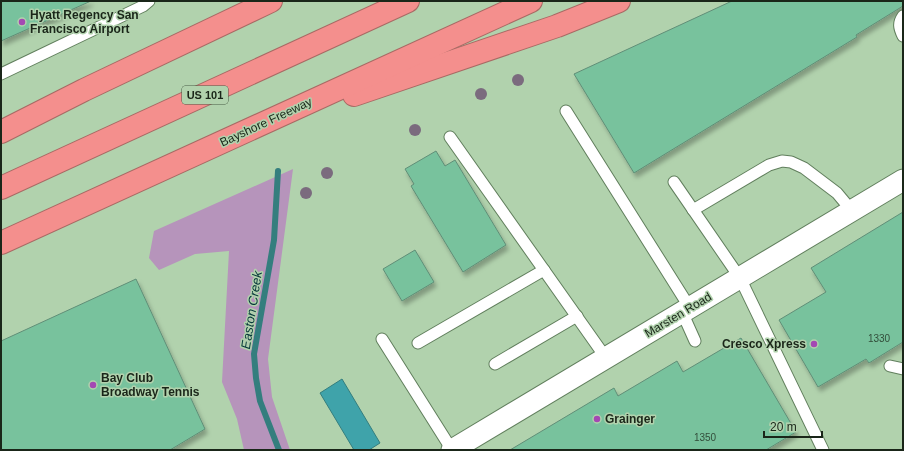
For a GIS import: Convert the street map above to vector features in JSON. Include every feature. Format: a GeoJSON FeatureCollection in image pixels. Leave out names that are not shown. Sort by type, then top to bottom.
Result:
{"type":"FeatureCollection","features":[{"type":"Feature","properties":{"kind":"highway"},"geometry":{"type":"LineString","coordinates":[[1,132],[84,90],[271,1]]}},
{"type":"Feature","properties":{"kind":"highway","name":"US 101"},"geometry":{"type":"LineString","coordinates":[[1,188],[408,1]]}},
{"type":"Feature","properties":{"kind":"highway","name":"Bayshore Freeway"},"geometry":{"type":"LineString","coordinates":[[1,243],[531,1]]}},
{"type":"Feature","properties":{"kind":"highway"},"geometry":{"type":"LineString","coordinates":[[236,136],[556,26],[619,1]]}},
{"type":"Feature","properties":{"kind":"street","name":"Marsten Road"},"geometry":{"type":"LineString","coordinates":[[452,450],[903,180]]}},
{"type":"Feature","properties":{"kind":"lane"},"geometry":{"type":"LineString","coordinates":[[1,74],[143,6],[149,1]]}},
{"type":"Feature","properties":{"kind":"lane"},"geometry":{"type":"LineString","coordinates":[[903,16],[899,24],[899,30],[903,36]]}},
{"type":"Feature","properties":{"kind":"lane"},"geometry":{"type":"LineString","coordinates":[[566,111],[686,310],[695,341]]}},
{"type":"Feature","properties":{"kind":"lane"},"geometry":{"type":"LineString","coordinates":[[450,137],[606,358]]}},
{"type":"Feature","properties":{"kind":"lane"},"geometry":{"type":"LineString","coordinates":[[693,210],[769,165],[782,160],[804,168],[837,193],[852,211]]}},
{"type":"Feature","properties":{"kind":"lane"},"geometry":{"type":"LineString","coordinates":[[674,182],[740,278],[823,450]]}},
{"type":"Feature","properties":{"kind":"lane"},"geometry":{"type":"LineString","coordinates":[[418,343],[544,270]]}},
{"type":"Feature","properties":{"kind":"lane"},"geometry":{"type":"LineString","coordinates":[[495,364],[577,316]]}},
{"type":"Feature","properties":{"kind":"lane"},"geometry":{"type":"LineString","coordinates":[[382,339],[452,450]]}},
{"type":"Feature","properties":{"kind":"lane"},"geometry":{"type":"LineString","coordinates":[[890,366],[903,369]]}},
{"type":"Feature","properties":{"kind":"shaded area"},"geometry":{"type":"Polygon","coordinates":[[[293,169],[268,359],[272,397],[290,450],[244,450],[237,419],[222,382],[229,251],[195,254],[159,270],[149,258],[154,231],[293,169]]]}},
{"type":"Feature","properties":{"kind":"water"},"geometry":{"type":"Polygon","coordinates":[[[342,379],[380,443],[369,450],[354,450],[320,393],[342,379]]]}},
{"type":"Feature","properties":{"kind":"building","name":"Hyatt Regency San Francisco Airport"},"geometry":{"type":"Polygon","coordinates":[[[1,1],[91,1],[1,41],[1,1]]]}},
{"type":"Feature","properties":{"kind":"building"},"geometry":{"type":"Polygon","coordinates":[[[732,1],[903,1],[903,6],[856,35],[857,37],[634,173],[574,74],[732,1]]]}},
{"type":"Feature","properties":{"kind":"building"},"geometry":{"type":"Polygon","coordinates":[[[436,151],[445,166],[455,160],[506,245],[463,272],[411,186],[414,184],[405,169],[436,151]]]}},
{"type":"Feature","properties":{"kind":"building"},"geometry":{"type":"Polygon","coordinates":[[[903,212],[903,342],[869,363],[866,359],[818,387],[779,320],[826,292],[811,268],[903,212]]]}},
{"type":"Feature","properties":{"kind":"building"},"geometry":{"type":"Polygon","coordinates":[[[415,250],[434,282],[402,301],[383,269],[415,250]]]}},
{"type":"Feature","properties":{"kind":"building","name":"Bay Club Broadway Tennis"},"geometry":{"type":"Polygon","coordinates":[[[136,279],[205,429],[170,450],[1,450],[1,341],[136,279]]]}},
{"type":"Feature","properties":{"kind":"building"},"geometry":{"type":"Polygon","coordinates":[[[741,338],[796,432],[766,450],[510,450],[614,388],[618,396],[677,361],[683,372],[741,338]]]}},
{"type":"Feature","properties":{"kind":"waterway","name":"Easton Creek"},"geometry":{"type":"LineString","coordinates":[[278,171],[274,240],[254,354],[260,401],[279,450]]}},
{"type":"Feature","properties":{"kind":"place","name":"Hyatt Regency San Francisco Airport"},"geometry":{"type":"Point","coordinates":[22,22]}},
{"type":"Feature","properties":{"kind":"place","name":"Cresco Xpress"},"geometry":{"type":"Point","coordinates":[814,344]}},
{"type":"Feature","properties":{"kind":"place","name":"Bay Club Broadway Tennis"},"geometry":{"type":"Point","coordinates":[93,385]}},
{"type":"Feature","properties":{"kind":"place","name":"Grainger"},"geometry":{"type":"Point","coordinates":[597,419]}}]}
